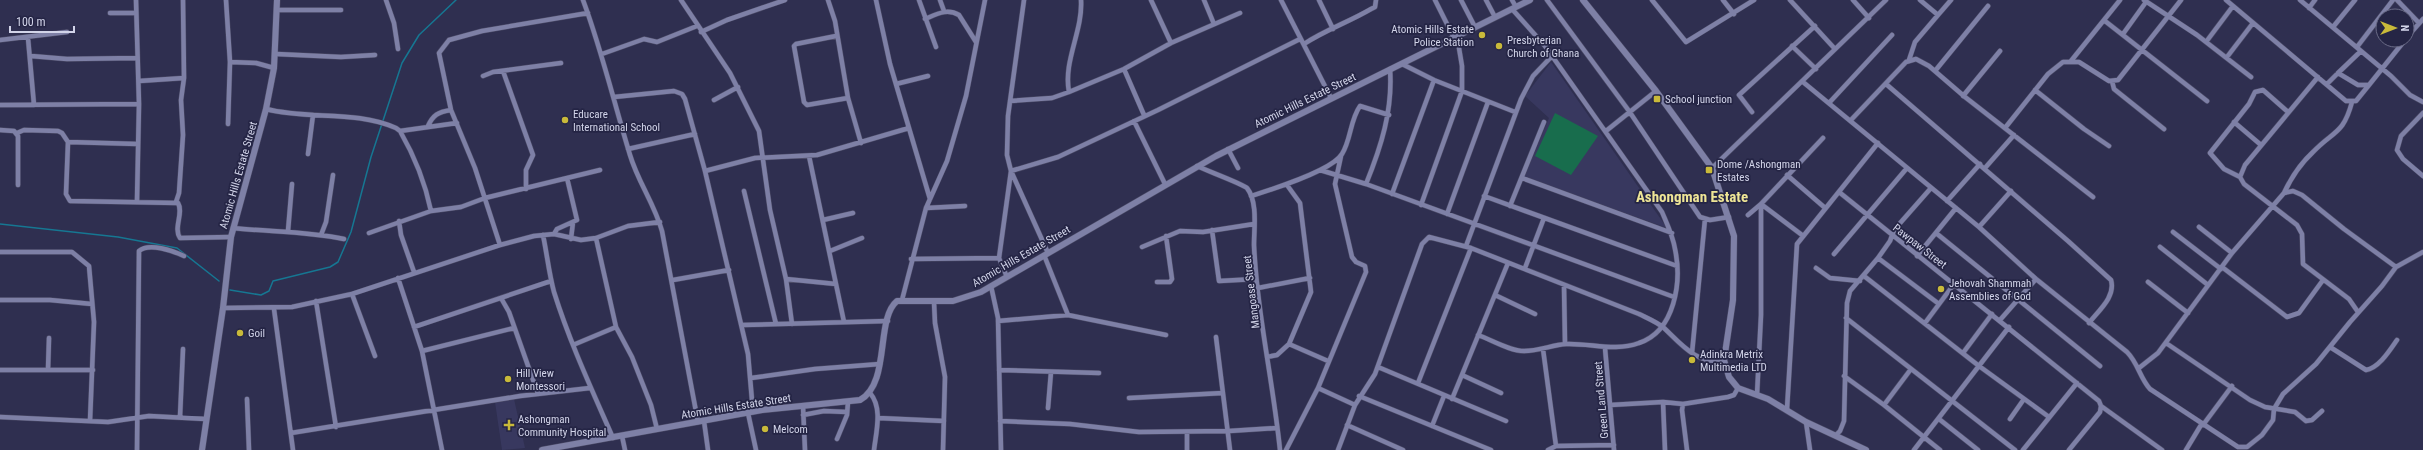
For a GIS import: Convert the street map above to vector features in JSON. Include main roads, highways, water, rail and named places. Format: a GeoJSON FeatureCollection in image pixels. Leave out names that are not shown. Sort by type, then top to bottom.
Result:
{"type":"FeatureCollection","features":[{"type":"Feature","properties":{"kind":"waterway"},"geometry":{"type":"LineString","coordinates":[[230,290],[261,295],[269,291],[273,281],[330,267],[338,262],[351,232],[371,157],[402,63],[419,35],[456,0]]}},
{"type":"Feature","properties":{"kind":"waterway"},"geometry":{"type":"LineString","coordinates":[[0,224],[118,237],[177,248],[219,281]]}},
{"type":"Feature","properties":{"kind":"place","name":"Atomic Hills Estate Police Station"},"geometry":{"type":"Point","coordinates":[1482,35]}},
{"type":"Feature","properties":{"kind":"place","name":"Presbyterian Church of Ghana"},"geometry":{"type":"Point","coordinates":[1499,46]}},
{"type":"Feature","properties":{"kind":"place","name":"School junction"},"geometry":{"type":"Point","coordinates":[1657,99]}},
{"type":"Feature","properties":{"kind":"place","name":"Educare International School"},"geometry":{"type":"Point","coordinates":[565,120]}},
{"type":"Feature","properties":{"kind":"place","name":"Dome /Ashongman Estates"},"geometry":{"type":"Point","coordinates":[1709,170]}},
{"type":"Feature","properties":{"kind":"place","name":"Jehovah Shammah Assemblies of God"},"geometry":{"type":"Point","coordinates":[1941,289]}},
{"type":"Feature","properties":{"kind":"place","name":"Goil"},"geometry":{"type":"Point","coordinates":[240,333]}},
{"type":"Feature","properties":{"kind":"place","name":"Adinkra Metrix Multimedia LTD"},"geometry":{"type":"Point","coordinates":[1692,360]}},
{"type":"Feature","properties":{"kind":"place","name":"Hill View Montessori"},"geometry":{"type":"Point","coordinates":[508,379]}},
{"type":"Feature","properties":{"kind":"place","name":"Ashongman Community Hospital"},"geometry":{"type":"Point","coordinates":[509,425]}},
{"type":"Feature","properties":{"kind":"place","name":"Melcom"},"geometry":{"type":"Point","coordinates":[765,429]}},
{"type":"Feature","properties":{"kind":"district","name":"Ashongman Estate"},"geometry":{"type":"Point","coordinates":[1692,197]}}]}
